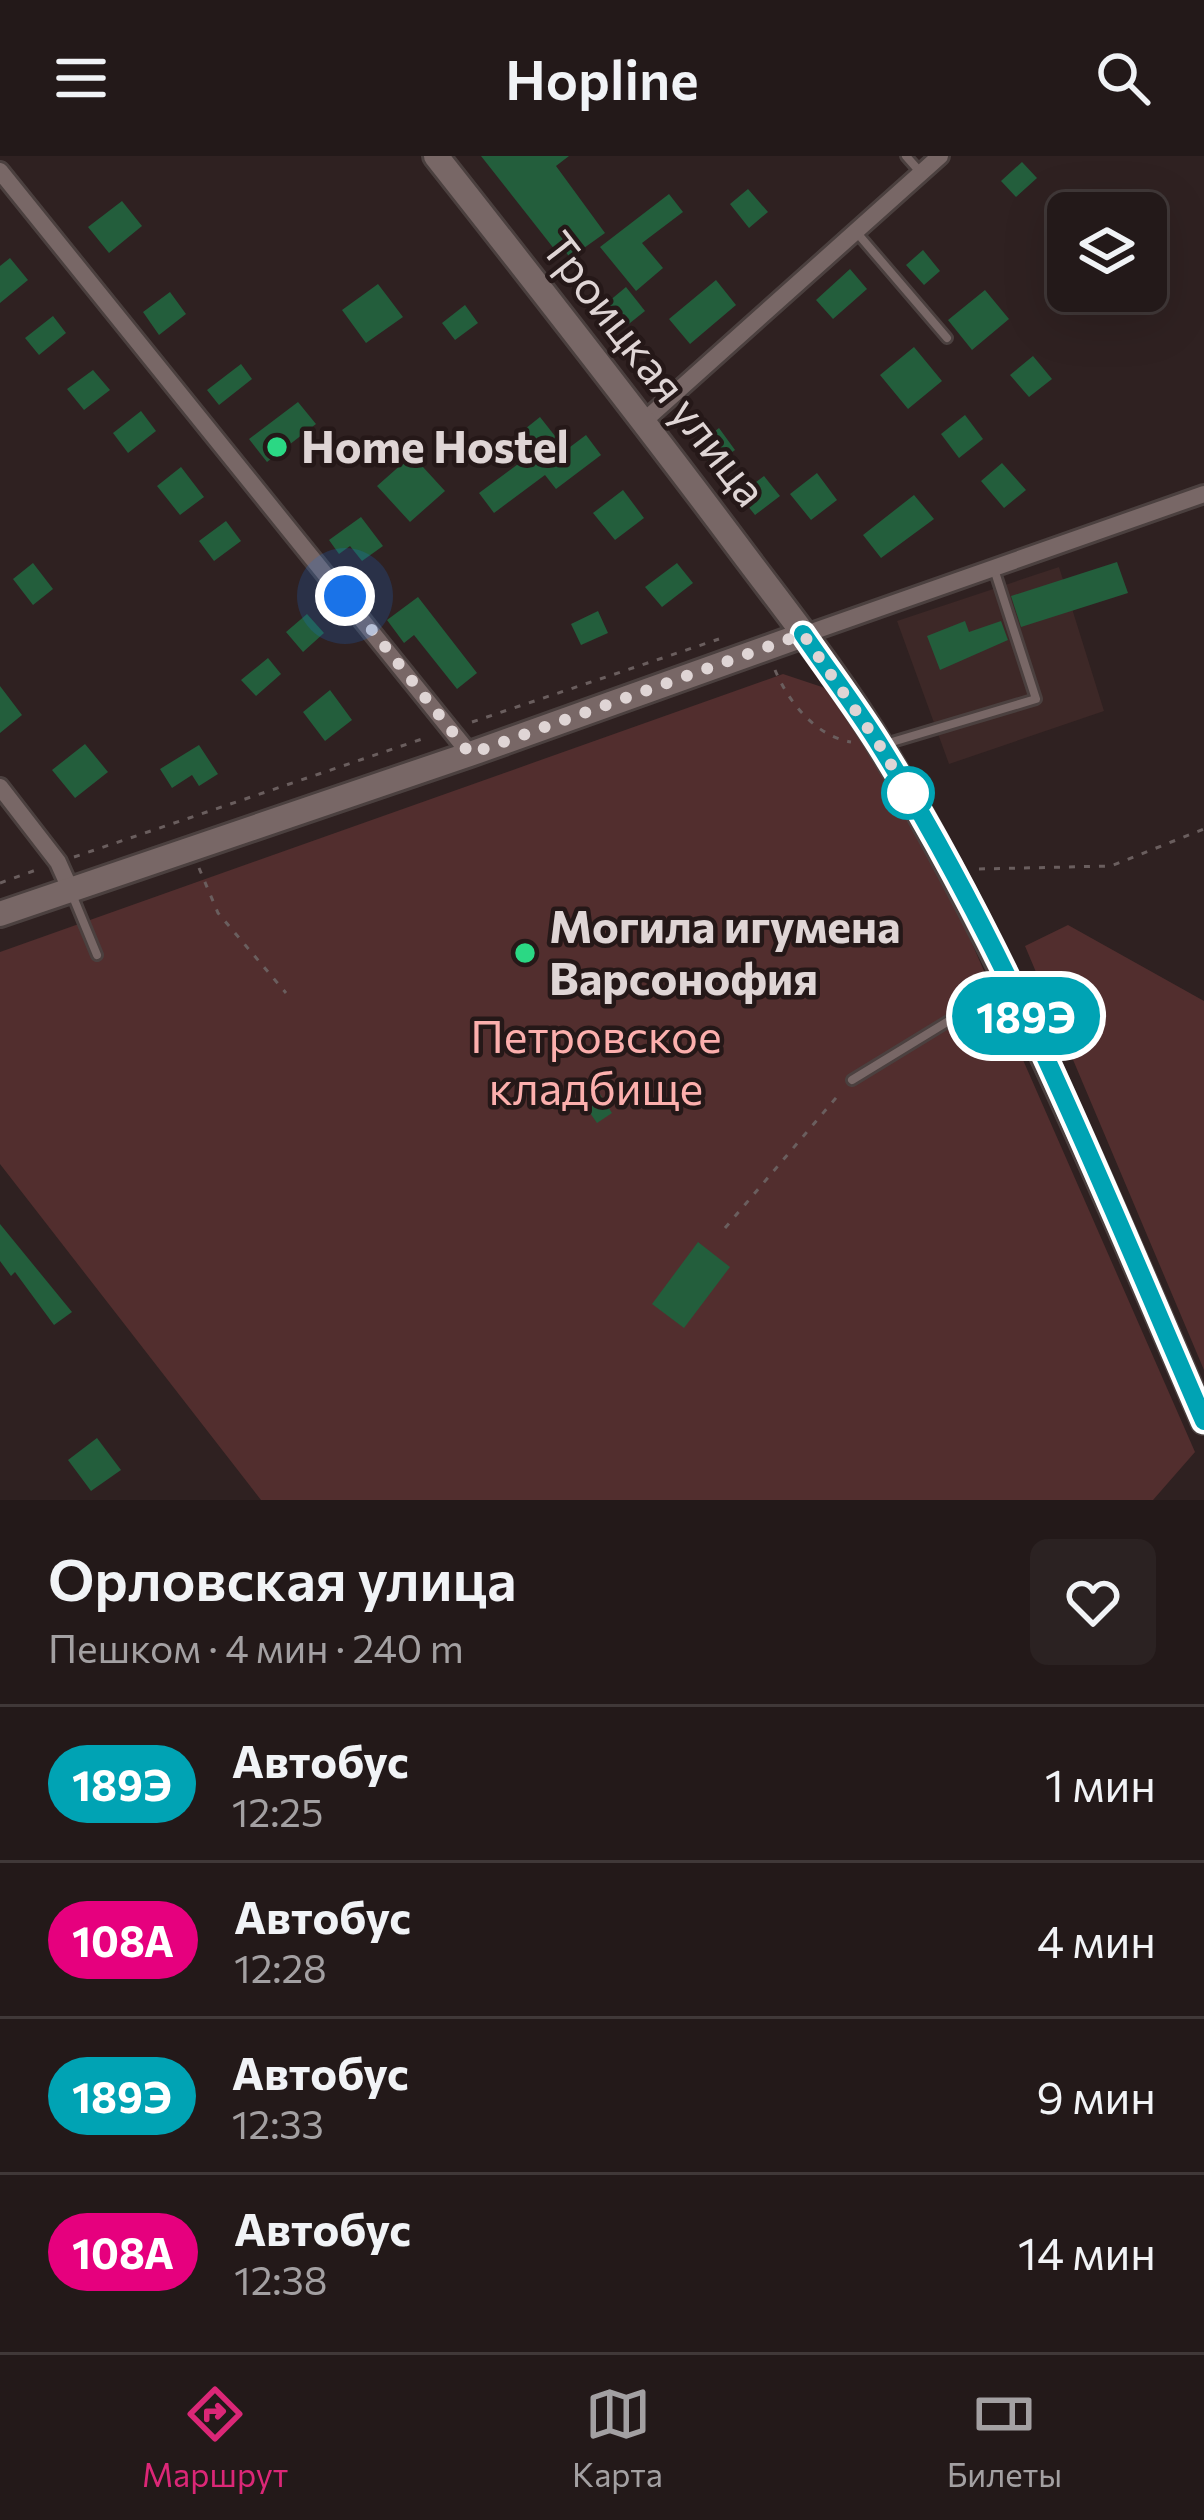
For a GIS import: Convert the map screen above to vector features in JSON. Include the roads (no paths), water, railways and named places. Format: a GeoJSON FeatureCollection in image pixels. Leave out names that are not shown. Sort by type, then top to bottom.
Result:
{"type":"FeatureCollection","features":[{"type":"Feature","properties":{"kind":"main road","name":"Троицкая улица"},"geometry":{"type":"LineString","coordinates":[[436,156],[644,421],[880,746],[952,870],[1046,1058],[1204,1421]]}},
{"type":"Feature","properties":{"kind":"main road"},"geometry":{"type":"LineString","coordinates":[[0,914],[470,754],[803,634]]}},
{"type":"Feature","properties":{"kind":"street"},"geometry":{"type":"LineString","coordinates":[[644,421],[940,156]]}},
{"type":"Feature","properties":{"kind":"street"},"geometry":{"type":"LineString","coordinates":[[0,171],[470,754]]}},
{"type":"Feature","properties":{"kind":"street"},"geometry":{"type":"LineString","coordinates":[[803,634],[1204,494]]}},
{"type":"Feature","properties":{"kind":"street"},"geometry":{"type":"LineString","coordinates":[[0,787],[58,862],[71,891]]}},
{"type":"Feature","properties":{"kind":"lane"},"geometry":{"type":"LineString","coordinates":[[906,156],[921,173]]}},
{"type":"Feature","properties":{"kind":"lane"},"geometry":{"type":"LineString","coordinates":[[857,232],[946,338]]}},
{"type":"Feature","properties":{"kind":"lane"},"geometry":{"type":"LineString","coordinates":[[880,746],[1036,699],[993,568]]}},
{"type":"Feature","properties":{"kind":"lane"},"geometry":{"type":"LineString","coordinates":[[71,891],[98,955]]}},
{"type":"Feature","properties":{"kind":"lane"},"geometry":{"type":"LineString","coordinates":[[852,1080],[960,1014],[1004,971]]}},
{"type":"Feature","properties":{"kind":"place","name":"Home Hostel"},"geometry":{"type":"Point","coordinates":[277,447]}},
{"type":"Feature","properties":{"kind":"place","name":"Могила игумена Варсонофия"},"geometry":{"type":"Point","coordinates":[525,953]}},
{"type":"Feature","properties":{"kind":"park label","name":"Петровское кладбище"},"geometry":{"type":"Point","coordinates":[596,1063]}}]}
